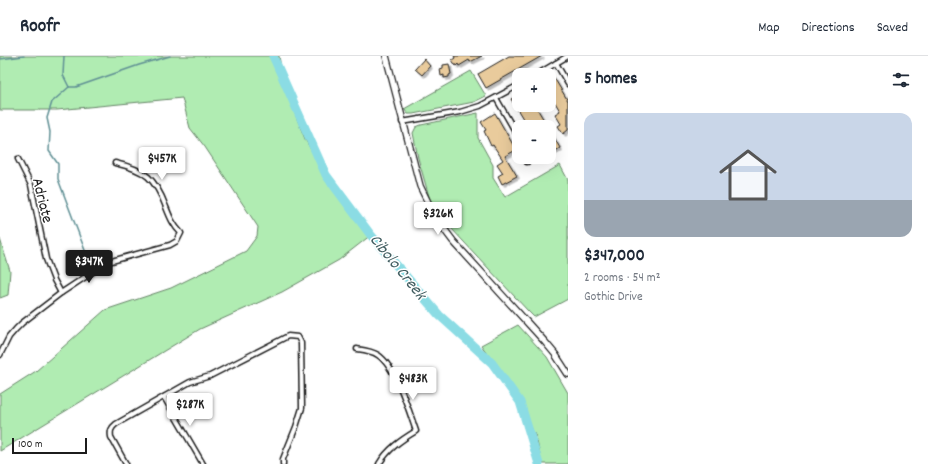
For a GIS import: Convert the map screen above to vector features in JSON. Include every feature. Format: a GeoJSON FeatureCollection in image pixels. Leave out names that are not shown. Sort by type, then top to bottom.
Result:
{"type":"FeatureCollection","features":[{"type":"Feature","properties":{"kind":"main road"},"geometry":{"type":"LineString","coordinates":[[386,56],[402,122],[420,186],[435,217],[462,250],[546,342],[568,374]]}},
{"type":"Feature","properties":{"kind":"street"},"geometry":{"type":"LineString","coordinates":[[548,68],[568,56]]}},
{"type":"Feature","properties":{"kind":"street"},"geometry":{"type":"LineString","coordinates":[[556,63],[568,84]]}},
{"type":"Feature","properties":{"kind":"street"},"geometry":{"type":"LineString","coordinates":[[402,122],[460,112],[480,106],[512,89]]}},
{"type":"Feature","properties":{"kind":"street"},"geometry":{"type":"LineString","coordinates":[[496,98],[512,126]]}},
{"type":"Feature","properties":{"kind":"street","name":"Adriate"},"geometry":{"type":"LineString","coordinates":[[18,158],[30,185],[46,259],[61,293]]}},
{"type":"Feature","properties":{"kind":"street"},"geometry":{"type":"LineString","coordinates":[[0,355],[9,337],[16,329],[61,293],[108,262],[170,245],[177,241],[180,233],[174,226],[160,191],[150,178],[132,167],[116,163]]}},
{"type":"Feature","properties":{"kind":"street"},"geometry":{"type":"LineString","coordinates":[[126,464],[111,437],[110,432],[112,427],[190,382],[210,376],[288,336],[300,336],[302,408],[283,459],[283,464]]}},
{"type":"Feature","properties":{"kind":"street"},"geometry":{"type":"LineString","coordinates":[[357,349],[378,355],[389,366],[399,386],[416,431],[397,442],[383,457],[379,464]]}},
{"type":"Feature","properties":{"kind":"street"},"geometry":{"type":"LineString","coordinates":[[164,397],[203,464]]}},
{"type":"Feature","properties":{"kind":"green space"},"geometry":{"type":"Polygon","coordinates":[[[0,56],[279,56],[285,89],[305,139],[328,181],[357,222],[371,235],[339,260],[282,292],[200,329],[0,451],[0,394],[36,371],[105,310],[171,288],[246,251],[257,236],[258,227],[205,147],[190,128],[182,98],[57,110],[0,110],[0,56]]]}},
{"type":"Feature","properties":{"kind":"green space"},"geometry":{"type":"Polygon","coordinates":[[[471,71],[486,96],[474,102],[413,114],[408,114],[404,109],[471,71]]]}},
{"type":"Feature","properties":{"kind":"green space"},"geometry":{"type":"Polygon","coordinates":[[[478,113],[478,138],[493,165],[493,178],[505,197],[560,165],[568,180],[568,299],[534,317],[451,228],[449,229],[430,200],[418,158],[413,133],[416,127],[478,113]]]}},
{"type":"Feature","properties":{"kind":"green space"},"geometry":{"type":"Polygon","coordinates":[[[0,239],[10,271],[8,295],[0,298],[0,239]]]}},
{"type":"Feature","properties":{"kind":"green space"},"geometry":{"type":"Polygon","coordinates":[[[518,325],[547,357],[568,393],[568,464],[542,464],[536,437],[509,383],[481,345],[518,325]]]}},
{"type":"Feature","properties":{"kind":"building"},"geometry":{"type":"Polygon","coordinates":[[[454,56],[482,56],[470,62],[469,60],[459,66],[458,64],[456,66],[452,60],[455,58],[454,56]]]}},
{"type":"Feature","properties":{"kind":"building"},"geometry":{"type":"Polygon","coordinates":[[[509,56],[542,56],[521,68],[512,68],[512,73],[486,88],[478,74],[509,56]]]}},
{"type":"Feature","properties":{"kind":"building"},"geometry":{"type":"Polygon","coordinates":[[[424,59],[430,66],[422,75],[415,69],[424,59]]]}},
{"type":"Feature","properties":{"kind":"building"},"geometry":{"type":"Polygon","coordinates":[[[449,64],[451,74],[449,77],[444,78],[444,75],[441,76],[440,69],[443,68],[443,65],[449,64]]]}},
{"type":"Feature","properties":{"kind":"building"},"geometry":{"type":"Polygon","coordinates":[[[556,81],[568,101],[568,130],[563,134],[558,126],[561,124],[555,114],[560,111],[556,104],[556,81]]]}},
{"type":"Feature","properties":{"kind":"building"},"geometry":{"type":"Polygon","coordinates":[[[519,112],[539,112],[544,120],[524,120],[519,112]]]}},
{"type":"Feature","properties":{"kind":"building"},"geometry":{"type":"Polygon","coordinates":[[[495,113],[512,143],[512,152],[505,156],[517,176],[502,184],[498,176],[503,173],[497,164],[503,160],[493,145],[491,146],[484,131],[486,130],[481,122],[495,113]]]}},
{"type":"Feature","properties":{"kind":"building"},"geometry":{"type":"Polygon","coordinates":[[[556,141],[560,148],[556,151],[556,141]]]}},
{"type":"Feature","properties":{"kind":"waterway"},"geometry":{"type":"LineString","coordinates":[[0,59],[24,56]]}},
{"type":"Feature","properties":{"kind":"waterway"},"geometry":{"type":"LineString","coordinates":[[64,56],[63,75],[69,87],[76,87],[170,56]]}},
{"type":"Feature","properties":{"kind":"waterway","name":"Cibolo Creek"},"geometry":{"type":"LineString","coordinates":[[273,56],[326,175],[370,234],[439,315],[492,363],[520,402],[539,464]]}},
{"type":"Feature","properties":{"kind":"waterway"},"geometry":{"type":"LineString","coordinates":[[69,87],[52,102],[47,118],[50,132],[49,151],[58,164],[58,179],[86,253]]}}]}
